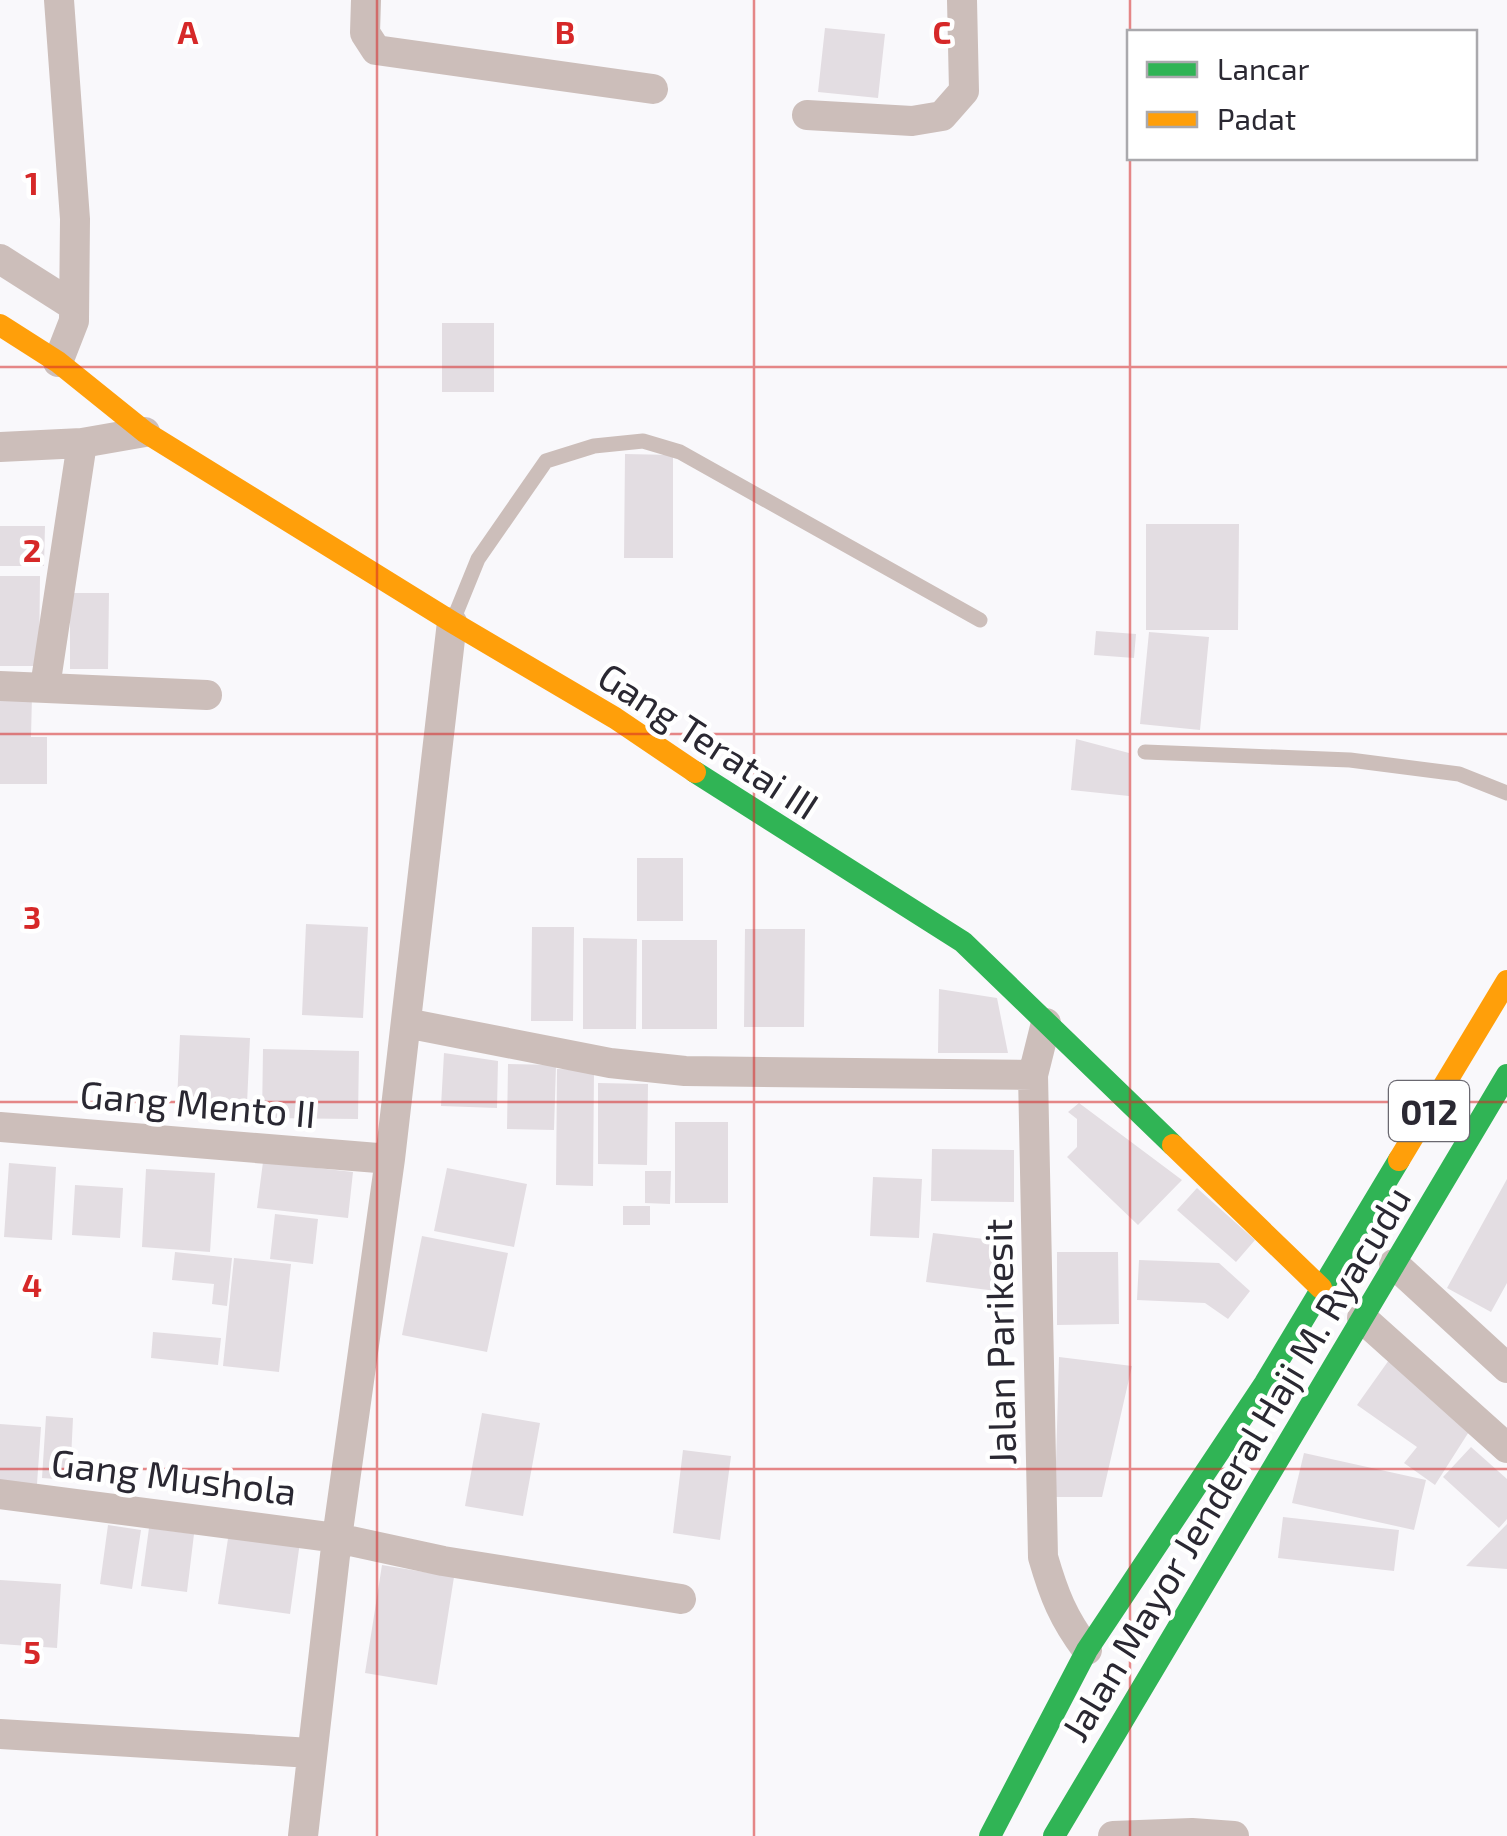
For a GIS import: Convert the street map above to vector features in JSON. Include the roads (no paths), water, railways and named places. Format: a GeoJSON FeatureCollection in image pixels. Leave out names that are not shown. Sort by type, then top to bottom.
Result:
{"type":"FeatureCollection","features":[{"type":"Feature","properties":{"kind":"main road","name":"Gang Teratai III"},"geometry":{"type":"LineString","coordinates":[[0,325],[60,356],[146,432],[455,612],[760,814],[963,942],[1325,1283]]}},
{"type":"Feature","properties":{"kind":"main road","name":"Jalan Mayor Jenderal Haji M. Ryacudu"},"geometry":{"type":"LineString","coordinates":[[990,1836],[1087,1650],[1265,1383],[1507,982]]}},
{"type":"Feature","properties":{"kind":"main road","name":"Jalan Mayor Jenderal Haji M. Ryacudu"},"geometry":{"type":"LineString","coordinates":[[1054,1836],[1507,1075]]}},
{"type":"Feature","properties":{"kind":"street"},"geometry":{"type":"LineString","coordinates":[[59,0],[75,220],[74,313],[60,356]]}},
{"type":"Feature","properties":{"kind":"street"},"geometry":{"type":"LineString","coordinates":[[366,0],[364,33],[376,50],[652,89]]}},
{"type":"Feature","properties":{"kind":"street"},"geometry":{"type":"LineString","coordinates":[[807,115],[912,121],[942,116],[964,91],[962,0]]}},
{"type":"Feature","properties":{"kind":"street"},"geometry":{"type":"LineString","coordinates":[[0,260],[74,313]]}},
{"type":"Feature","properties":{"kind":"street"},"geometry":{"type":"LineString","coordinates":[[0,447],[82,443],[146,432]]}},
{"type":"Feature","properties":{"kind":"street"},"geometry":{"type":"LineString","coordinates":[[45,687],[82,443]]}},
{"type":"Feature","properties":{"kind":"street"},"geometry":{"type":"LineString","coordinates":[[303,1836],[310,1753],[390,1159],[455,612]]}},
{"type":"Feature","properties":{"kind":"street"},"geometry":{"type":"LineString","coordinates":[[0,686],[207,695]]}},
{"type":"Feature","properties":{"kind":"street"},"geometry":{"type":"LineString","coordinates":[[406,1023],[610,1063],[685,1071],[1033,1075]]}},
{"type":"Feature","properties":{"kind":"street","name":"Jalan Parikesit"},"geometry":{"type":"LineString","coordinates":[[1046,1023],[1033,1075],[1043,1557],[1066,1623],[1087,1650]]}},
{"type":"Feature","properties":{"kind":"street","name":"Gang Mento II"},"geometry":{"type":"LineString","coordinates":[[0,1127],[390,1159]]}},
{"type":"Feature","properties":{"kind":"street"},"geometry":{"type":"LineString","coordinates":[[1390,1270],[1507,1368]]}},
{"type":"Feature","properties":{"kind":"street"},"geometry":{"type":"LineString","coordinates":[[1366,1312],[1507,1448]]}},
{"type":"Feature","properties":{"kind":"street","name":"Gang Mushola"},"geometry":{"type":"LineString","coordinates":[[0,1494],[337,1538],[442,1560],[681,1599]]}},
{"type":"Feature","properties":{"kind":"street"},"geometry":{"type":"LineString","coordinates":[[0,1734],[310,1753]]}},
{"type":"Feature","properties":{"kind":"street"},"geometry":{"type":"LineString","coordinates":[[1113,1836],[1192,1832],[1234,1836]]}},
{"type":"Feature","properties":{"kind":"lane"},"geometry":{"type":"LineString","coordinates":[[455,612],[472,572],[546,460],[594,446],[643,441],[680,452],[980,620]]}},
{"type":"Feature","properties":{"kind":"lane"},"geometry":{"type":"LineString","coordinates":[[1145,752],[1350,760],[1459,774],[1507,793]]}}]}
